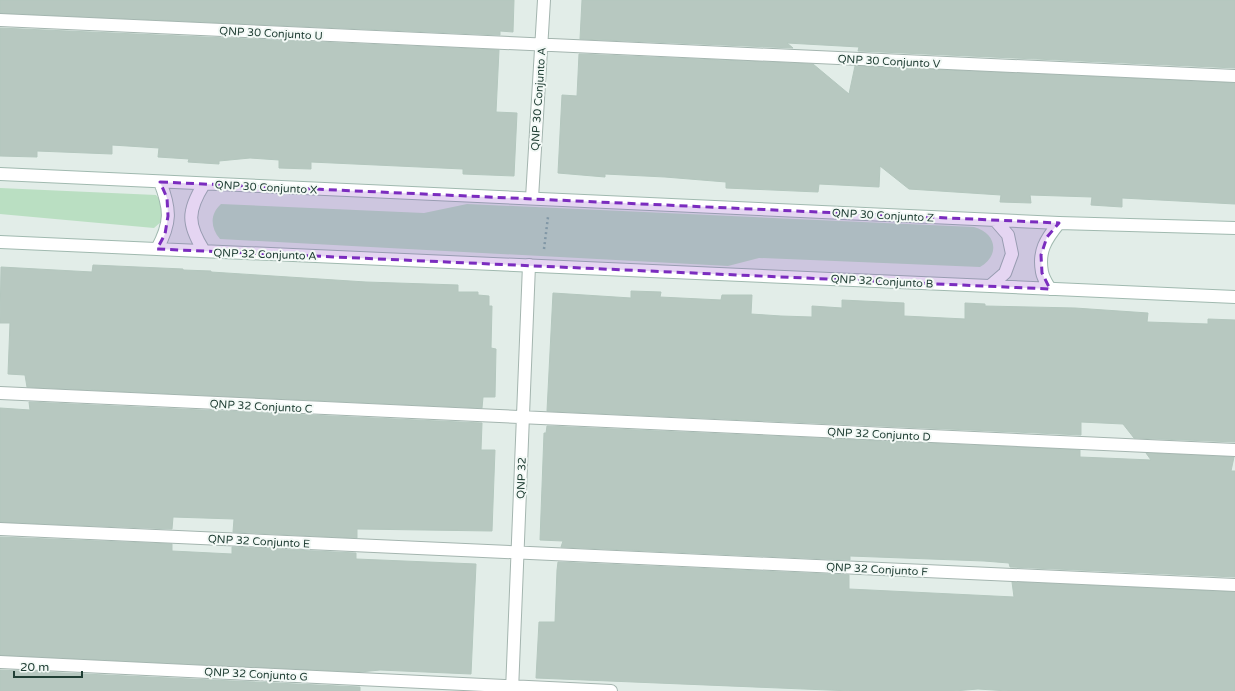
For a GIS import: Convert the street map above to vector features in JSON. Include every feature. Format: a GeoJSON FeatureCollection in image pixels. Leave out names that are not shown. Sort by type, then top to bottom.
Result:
{"type":"FeatureCollection","features":[{"type":"Feature","properties":{"kind":"street","name":"QNP 30 Conjunto A"},"geometry":{"type":"LineString","coordinates":[[532,198],[544,0]]}},
{"type":"Feature","properties":{"kind":"street","name":"QNP 30 Conjunto U"},"geometry":{"type":"LineString","coordinates":[[0,20],[542,45]]}},
{"type":"Feature","properties":{"kind":"street","name":"QNP 30 Conjunto V"},"geometry":{"type":"LineString","coordinates":[[542,45],[1235,76]]}},
{"type":"Feature","properties":{"kind":"street","name":"QNP 30 Conjunto X"},"geometry":{"type":"LineString","coordinates":[[0,174],[532,198]]}},
{"type":"Feature","properties":{"kind":"street"},"geometry":{"type":"LineString","coordinates":[[156,249],[165,234],[168,216],[167,198],[160,182]]}},
{"type":"Feature","properties":{"kind":"street"},"geometry":{"type":"LineString","coordinates":[[204,184],[194,199],[191,217],[194,235],[204,251]]}},
{"type":"Feature","properties":{"kind":"street","name":"QNP 30 Conjunto Z"},"geometry":{"type":"LineString","coordinates":[[532,198],[1059,223],[1235,228]]}},
{"type":"Feature","properties":{"kind":"street"},"geometry":{"type":"LineString","coordinates":[[990,286],[1006,273],[1012,254],[1008,235],[995,220]]}},
{"type":"Feature","properties":{"kind":"street"},"geometry":{"type":"LineString","coordinates":[[1050,290],[1042,273],[1041,255],[1047,238],[1059,223]]}},
{"type":"Feature","properties":{"kind":"street","name":"QNP 32 Conjunto A"},"geometry":{"type":"LineString","coordinates":[[0,242],[529,265]]}},
{"type":"Feature","properties":{"kind":"street","name":"QNP 32 Conjunto B"},"geometry":{"type":"LineString","coordinates":[[529,265],[1050,290],[1235,297]]}},
{"type":"Feature","properties":{"kind":"street","name":"QNP 32"},"geometry":{"type":"LineString","coordinates":[[512,689],[529,265]]}},
{"type":"Feature","properties":{"kind":"street","name":"QNP 32 Conjunto C"},"geometry":{"type":"LineString","coordinates":[[0,393],[522,418]]}},
{"type":"Feature","properties":{"kind":"street","name":"QNP 32 Conjunto D"},"geometry":{"type":"LineString","coordinates":[[522,418],[1235,450]]}},
{"type":"Feature","properties":{"kind":"street","name":"QNP 32 Conjunto E"},"geometry":{"type":"LineString","coordinates":[[0,529],[518,553]]}},
{"type":"Feature","properties":{"kind":"street","name":"QNP 32 Conjunto F"},"geometry":{"type":"LineString","coordinates":[[518,553],[1235,585]]}},
{"type":"Feature","properties":{"kind":"street","name":"QNP 32 Conjunto G"},"geometry":{"type":"LineString","coordinates":[[0,662],[512,689],[611,691]]}},
{"type":"Feature","properties":{"kind":"path"},"geometry":{"type":"LineString","coordinates":[[542,266],[550,199]]}},
{"type":"Feature","properties":{"kind":"highlighted area"},"geometry":{"type":"Polygon","coordinates":[[[160,182],[1059,223],[1047,237],[1041,255],[1042,273],[1050,289],[157,249],[165,234],[168,216],[167,198],[160,182]]]}},
{"type":"Feature","properties":{"kind":"green space"},"geometry":{"type":"Polygon","coordinates":[[[0,188],[156,195],[163,204],[162,221],[154,228],[0,214],[0,188]]]}},
{"type":"Feature","properties":{"kind":"green space"},"geometry":{"type":"Polygon","coordinates":[[[221,204],[424,213],[467,204],[974,227],[982,230],[991,239],[993,251],[991,257],[980,267],[759,258],[728,266],[220,239],[214,230],[213,216],[221,204]]]}},
{"type":"Feature","properties":{"kind":"building"},"geometry":{"type":"Polygon","coordinates":[[[0,0],[514,0],[513,32],[500,31],[500,35],[0,13],[0,0]]]}},
{"type":"Feature","properties":{"kind":"building"},"geometry":{"type":"Polygon","coordinates":[[[582,0],[1235,0],[1235,68],[858,51],[859,47],[787,43],[793,48],[580,39],[582,0]]]}},
{"type":"Feature","properties":{"kind":"building"},"geometry":{"type":"Polygon","coordinates":[[[0,28],[499,50],[496,112],[517,113],[514,176],[463,174],[463,169],[311,162],[311,169],[279,168],[279,160],[250,158],[219,161],[219,164],[188,162],[189,159],[158,157],[159,148],[112,145],[112,154],[37,151],[37,157],[0,156],[0,28]]]}},
{"type":"Feature","properties":{"kind":"building"},"geometry":{"type":"Polygon","coordinates":[[[579,54],[813,64],[849,94],[855,66],[1235,83],[1235,204],[1122,198],[1122,207],[1091,205],[1092,197],[1030,195],[1031,203],[1000,202],[1001,195],[909,189],[880,166],[879,187],[819,184],[818,192],[726,188],[726,182],[665,177],[605,174],[605,177],[558,173],[562,95],[577,96],[579,54]]]}},
{"type":"Feature","properties":{"kind":"building"},"geometry":{"type":"Polygon","coordinates":[[[93,265],[183,269],[366,282],[458,285],[458,292],[478,292],[478,295],[489,296],[489,306],[492,306],[491,348],[496,349],[495,397],[483,397],[482,408],[27,387],[25,375],[8,374],[10,323],[0,323],[1,267],[92,272],[93,265]]]}},
{"type":"Feature","properties":{"kind":"building"},"geometry":{"type":"Polygon","coordinates":[[[631,291],[661,292],[660,297],[721,300],[722,295],[752,295],[751,314],[781,316],[812,317],[812,306],[842,308],[842,300],[904,303],[904,316],[965,319],[965,303],[985,304],[985,306],[1075,308],[1148,313],[1147,322],[1208,324],[1208,319],[1235,320],[1235,442],[1134,438],[1123,424],[1081,422],[1081,435],[547,411],[553,293],[631,298],[631,291]]]}},
{"type":"Feature","properties":{"kind":"building"},"geometry":{"type":"Polygon","coordinates":[[[29,402],[482,423],[481,450],[495,450],[492,531],[357,529],[357,538],[233,532],[234,519],[173,517],[172,529],[0,522],[0,408],[30,410],[29,402]]]}},
{"type":"Feature","properties":{"kind":"building"},"geometry":{"type":"Polygon","coordinates":[[[547,426],[1080,450],[1080,457],[1151,460],[1146,453],[1234,457],[1231,471],[1235,471],[1235,577],[1010,567],[1009,563],[984,561],[850,556],[850,560],[561,547],[563,541],[540,540],[544,433],[546,433],[547,426]]]}},
{"type":"Feature","properties":{"kind":"building"},"geometry":{"type":"Polygon","coordinates":[[[0,537],[172,544],[172,551],[232,554],[232,547],[356,553],[356,559],[476,564],[471,674],[380,670],[360,672],[0,655],[0,537]]]}},
{"type":"Feature","properties":{"kind":"building"},"geometry":{"type":"Polygon","coordinates":[[[558,562],[849,575],[849,589],[1014,597],[1012,582],[1235,592],[1235,691],[1008,691],[978,689],[954,691],[852,691],[536,678],[539,622],[555,622],[558,562]]]}},
{"type":"Feature","properties":{"kind":"building"},"geometry":{"type":"Polygon","coordinates":[[[0,670],[360,687],[360,691],[0,691],[0,670]]]}}]}
